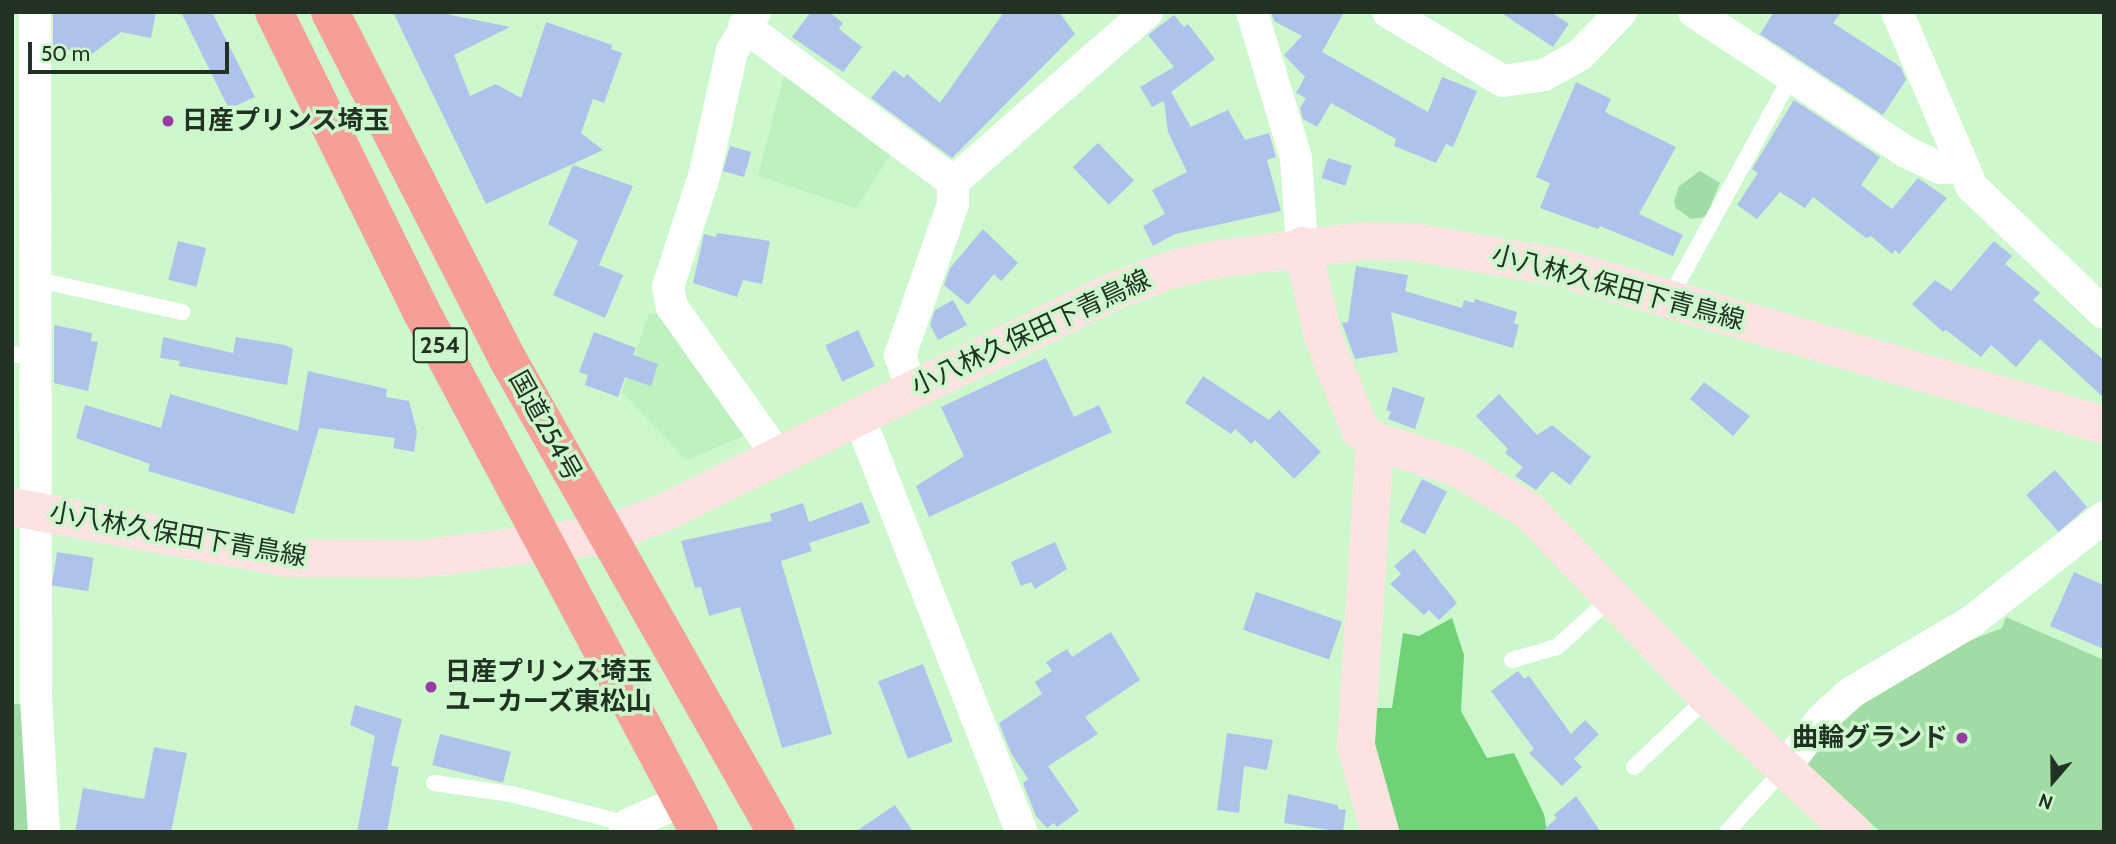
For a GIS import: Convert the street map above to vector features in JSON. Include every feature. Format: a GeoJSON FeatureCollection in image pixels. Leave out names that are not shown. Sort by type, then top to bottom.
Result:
{"type":"FeatureCollection","features":[{"type":"Feature","properties":{"kind":"highway","name":"国道254号"},"geometry":{"type":"LineString","coordinates":[[274,12],[420,309],[690,816]]}},
{"type":"Feature","properties":{"kind":"highway","name":"国道254号"},"geometry":{"type":"LineString","coordinates":[[330,12],[507,358],[776,832]]}},
{"type":"Feature","properties":{"kind":"main road","name":"小八林久保田下青鳥線"},"geometry":{"type":"LineString","coordinates":[[24,509],[288,558],[420,559],[547,545],[606,535],[663,513],[859,417],[911,388],[1114,291],[1173,269],[1301,246],[1414,242],[1488,252],[1669,299],[2104,425]]}},
{"type":"Feature","properties":{"kind":"main road"},"geometry":{"type":"LineString","coordinates":[[1301,246],[1324,340],[1343,394],[1360,430],[1375,441],[1433,457],[1528,511],[1708,697],[1848,830]]}},
{"type":"Feature","properties":{"kind":"main road"},"geometry":{"type":"LineString","coordinates":[[1375,441],[1356,746],[1380,832]]}},
{"type":"Feature","properties":{"kind":"street"},"geometry":{"type":"LineString","coordinates":[[35,12],[23,61],[34,279],[24,355],[24,698],[44,832]]}},
{"type":"Feature","properties":{"kind":"street"},"geometry":{"type":"LineString","coordinates":[[911,388],[900,355],[953,204],[953,182],[1147,12]]}},
{"type":"Feature","properties":{"kind":"street"},"geometry":{"type":"LineString","coordinates":[[1252,12],[1296,158],[1301,246]]}},
{"type":"Feature","properties":{"kind":"street"},"geometry":{"type":"LineString","coordinates":[[1388,12],[1503,82],[1544,75],[1580,55],[1621,12]]}},
{"type":"Feature","properties":{"kind":"street"},"geometry":{"type":"LineString","coordinates":[[1694,12],[1929,165],[1960,167]]}},
{"type":"Feature","properties":{"kind":"street"},"geometry":{"type":"LineString","coordinates":[[1897,12],[1960,167],[1987,205],[2104,313]]}},
{"type":"Feature","properties":{"kind":"street"},"geometry":{"type":"LineString","coordinates":[[777,455],[672,307],[668,287],[705,173],[732,51],[750,19],[953,182]]}},
{"type":"Feature","properties":{"kind":"street"},"geometry":{"type":"LineString","coordinates":[[859,417],[1022,832]]}},
{"type":"Feature","properties":{"kind":"street"},"geometry":{"type":"LineString","coordinates":[[1784,769],[1822,719],[1852,692],[1972,621],[2104,517]]}},
{"type":"Feature","properties":{"kind":"street"},"geometry":{"type":"LineString","coordinates":[[627,828],[690,816]]}},
{"type":"Feature","properties":{"kind":"lane"},"geometry":{"type":"LineString","coordinates":[[1669,299],[1792,75]]}},
{"type":"Feature","properties":{"kind":"lane"},"geometry":{"type":"LineString","coordinates":[[34,279],[181,312]]}},
{"type":"Feature","properties":{"kind":"lane"},"geometry":{"type":"LineString","coordinates":[[1512,660],[1557,647],[1612,597]]}},
{"type":"Feature","properties":{"kind":"lane"},"geometry":{"type":"LineString","coordinates":[[1634,767],[1708,697]]}},
{"type":"Feature","properties":{"kind":"lane"},"geometry":{"type":"LineString","coordinates":[[1727,832],[1784,769]]}},
{"type":"Feature","properties":{"kind":"lane"},"geometry":{"type":"LineString","coordinates":[[434,783],[525,797],[627,828]]}},
{"type":"Feature","properties":{"kind":"shaded area"},"geometry":{"type":"Polygon","coordinates":[[[784,75],[890,156],[856,208],[758,176],[784,75]]]}},
{"type":"Feature","properties":{"kind":"shaded area"},"geometry":{"type":"Polygon","coordinates":[[[1700,171],[1720,183],[1706,217],[1691,219],[1676,208],[1674,201],[1679,186],[1700,171]]]}},
{"type":"Feature","properties":{"kind":"shaded area"},"geometry":{"type":"Polygon","coordinates":[[[660,313],[749,434],[686,460],[622,392],[649,314],[660,313]]]}},
{"type":"Feature","properties":{"kind":"shaded area","name":"曲輪グランド"},"geometry":{"type":"Polygon","coordinates":[[[2006,617],[2104,660],[2104,832],[1881,832],[1800,761],[1841,716],[1954,647],[2002,628],[2006,617]]]}},
{"type":"Feature","properties":{"kind":"shaded area"},"geometry":{"type":"Polygon","coordinates":[[[12,704],[21,704],[32,832],[12,832],[12,704]]]}},
{"type":"Feature","properties":{"kind":"green space"},"geometry":{"type":"Polygon","coordinates":[[[1452,618],[1464,655],[1461,711],[1487,758],[1514,753],[1544,814],[1547,832],[1394,832],[1370,725],[1375,708],[1392,708],[1403,633],[1419,636],[1452,618]]]}},
{"type":"Feature","properties":{"kind":"building"},"geometry":{"type":"Polygon","coordinates":[[[53,12],[156,12],[151,38],[121,32],[92,54],[53,47],[53,12]]]}},
{"type":"Feature","properties":{"kind":"building"},"geometry":{"type":"Polygon","coordinates":[[[181,12],[212,12],[255,97],[229,109],[181,12]]]}},
{"type":"Feature","properties":{"kind":"building"},"geometry":{"type":"Polygon","coordinates":[[[393,12],[436,12],[510,27],[454,55],[470,96],[496,84],[521,98],[546,22],[612,45],[611,49],[622,53],[604,103],[593,99],[581,133],[603,150],[486,204],[393,12]]]}},
{"type":"Feature","properties":{"kind":"building"},"geometry":{"type":"Polygon","coordinates":[[[811,12],[829,12],[843,23],[839,29],[862,47],[843,72],[792,37],[811,12]]]}},
{"type":"Feature","properties":{"kind":"building"},"geometry":{"type":"Polygon","coordinates":[[[1004,12],[1059,12],[1075,34],[952,158],[871,98],[894,70],[904,78],[907,74],[940,103],[1004,12]]]}},
{"type":"Feature","properties":{"kind":"building"},"geometry":{"type":"Polygon","coordinates":[[[1271,12],[1344,12],[1322,52],[1428,112],[1442,77],[1477,91],[1453,147],[1446,144],[1436,163],[1394,146],[1396,139],[1331,103],[1317,127],[1303,119],[1300,108],[1306,98],[1296,93],[1305,77],[1284,55],[1302,36],[1274,21],[1271,12]]]}},
{"type":"Feature","properties":{"kind":"building"},"geometry":{"type":"Polygon","coordinates":[[[1500,12],[1551,12],[1569,24],[1553,47],[1500,12]]]}},
{"type":"Feature","properties":{"kind":"building"},"geometry":{"type":"Polygon","coordinates":[[[1774,12],[1841,12],[1833,23],[1901,67],[1906,80],[1883,115],[1760,34],[1774,12]]]}},
{"type":"Feature","properties":{"kind":"building"},"geometry":{"type":"Polygon","coordinates":[[[1174,15],[1184,27],[1188,24],[1215,59],[1171,92],[1191,127],[1228,110],[1245,140],[1269,133],[1276,157],[1267,160],[1281,211],[1175,234],[1153,246],[1143,226],[1165,214],[1152,190],[1187,172],[1168,132],[1164,101],[1152,107],[1140,87],[1174,67],[1148,35],[1174,15]]]}},
{"type":"Feature","properties":{"kind":"building"},"geometry":{"type":"Polygon","coordinates":[[[1576,82],[1611,99],[1605,112],[1676,147],[1639,214],[1683,235],[1673,256],[1600,226],[1598,229],[1540,208],[1550,183],[1536,177],[1576,82]]]}},
{"type":"Feature","properties":{"kind":"building"},"geometry":{"type":"Polygon","coordinates":[[[1794,100],[1880,157],[1861,185],[1892,209],[1918,178],[1947,198],[1899,254],[1895,250],[1892,254],[1871,236],[1866,238],[1813,197],[1805,208],[1780,192],[1757,219],[1737,205],[1758,173],[1752,169],[1794,100]]]}},
{"type":"Feature","properties":{"kind":"building"},"geometry":{"type":"Polygon","coordinates":[[[1098,143],[1134,180],[1109,205],[1073,167],[1098,143]]]}},
{"type":"Feature","properties":{"kind":"building"},"geometry":{"type":"Polygon","coordinates":[[[730,146],[751,152],[744,177],[723,171],[730,146]]]}},
{"type":"Feature","properties":{"kind":"building"},"geometry":{"type":"Polygon","coordinates":[[[1328,158],[1352,166],[1345,186],[1322,178],[1328,158]]]}},
{"type":"Feature","properties":{"kind":"building"},"geometry":{"type":"Polygon","coordinates":[[[573,165],[633,186],[599,265],[623,275],[605,318],[553,295],[578,241],[548,224],[573,165]]]}},
{"type":"Feature","properties":{"kind":"building"},"geometry":{"type":"Polygon","coordinates":[[[983,229],[1018,263],[1001,281],[994,274],[968,305],[944,285],[950,268],[983,229]]]}},
{"type":"Feature","properties":{"kind":"building"},"geometry":{"type":"Polygon","coordinates":[[[717,233],[770,241],[762,284],[743,280],[737,297],[693,283],[704,234],[716,237],[717,233]]]}},
{"type":"Feature","properties":{"kind":"building"},"geometry":{"type":"Polygon","coordinates":[[[178,241],[206,248],[196,287],[168,280],[178,241]]]}},
{"type":"Feature","properties":{"kind":"building"},"geometry":{"type":"Polygon","coordinates":[[[1994,241],[2012,256],[2005,264],[2040,293],[2033,300],[2104,360],[2104,398],[2040,339],[2016,367],[1991,345],[1981,357],[1946,330],[1943,332],[1912,304],[1935,280],[1951,291],[1994,241]]]}},
{"type":"Feature","properties":{"kind":"building"},"geometry":{"type":"Polygon","coordinates":[[[1356,266],[1408,275],[1405,291],[1462,308],[1464,300],[1474,303],[1475,299],[1517,312],[1514,323],[1519,325],[1513,348],[1391,312],[1398,352],[1355,359],[1342,323],[1348,322],[1356,266]]]}},
{"type":"Feature","properties":{"kind":"building"},"geometry":{"type":"Polygon","coordinates":[[[953,300],[967,325],[938,340],[930,325],[935,310],[953,300]]]}},
{"type":"Feature","properties":{"kind":"building"},"geometry":{"type":"Polygon","coordinates":[[[54,325],[92,333],[91,341],[98,342],[88,391],[54,383],[54,325]]]}},
{"type":"Feature","properties":{"kind":"building"},"geometry":{"type":"Polygon","coordinates":[[[858,330],[875,366],[842,381],[825,345],[858,330]]]}},
{"type":"Feature","properties":{"kind":"building"},"geometry":{"type":"Polygon","coordinates":[[[594,332],[636,348],[633,355],[658,364],[651,386],[625,377],[618,397],[585,385],[588,375],[579,372],[594,332]]]}},
{"type":"Feature","properties":{"kind":"building"},"geometry":{"type":"Polygon","coordinates":[[[163,337],[233,353],[236,337],[285,345],[293,349],[287,385],[179,366],[180,361],[160,358],[163,337]]]}},
{"type":"Feature","properties":{"kind":"building"},"geometry":{"type":"Polygon","coordinates":[[[1046,358],[1074,417],[1099,405],[1112,432],[929,517],[916,486],[964,456],[941,407],[1046,358]]]}},
{"type":"Feature","properties":{"kind":"building"},"geometry":{"type":"Polygon","coordinates":[[[308,371],[387,389],[386,397],[409,401],[417,432],[414,452],[393,448],[395,438],[319,428],[294,514],[148,471],[150,464],[76,438],[85,405],[161,428],[170,394],[298,431],[308,371]]]}},
{"type":"Feature","properties":{"kind":"building"},"geometry":{"type":"Polygon","coordinates":[[[1203,376],[1269,420],[1279,410],[1321,452],[1294,479],[1255,440],[1251,444],[1235,429],[1231,434],[1185,403],[1203,376]]]}},
{"type":"Feature","properties":{"kind":"building"},"geometry":{"type":"Polygon","coordinates":[[[1704,382],[1750,416],[1733,436],[1690,399],[1704,382]]]}},
{"type":"Feature","properties":{"kind":"building"},"geometry":{"type":"Polygon","coordinates":[[[1393,387],[1425,398],[1415,429],[1388,419],[1391,412],[1386,410],[1393,387]]]}},
{"type":"Feature","properties":{"kind":"building"},"geometry":{"type":"Polygon","coordinates":[[[1499,394],[1537,435],[1552,425],[1591,457],[1570,485],[1552,471],[1536,490],[1515,476],[1523,467],[1505,453],[1508,449],[1476,416],[1499,394]]]}},
{"type":"Feature","properties":{"kind":"building"},"geometry":{"type":"Polygon","coordinates":[[[2055,470],[2087,507],[2058,532],[2026,495],[2055,470]]]}},
{"type":"Feature","properties":{"kind":"building"},"geometry":{"type":"Polygon","coordinates":[[[1422,479],[1447,492],[1425,534],[1400,522],[1422,479]]]}},
{"type":"Feature","properties":{"kind":"building"},"geometry":{"type":"Polygon","coordinates":[[[862,502],[870,523],[809,543],[812,551],[781,561],[832,734],[782,748],[740,607],[709,616],[701,587],[695,588],[681,541],[772,521],[770,514],[803,503],[809,522],[862,502]]]}},
{"type":"Feature","properties":{"kind":"building"},"geometry":{"type":"Polygon","coordinates":[[[1055,542],[1067,569],[1035,589],[1031,582],[1021,586],[1011,562],[1055,542]]]}},
{"type":"Feature","properties":{"kind":"building"},"geometry":{"type":"Polygon","coordinates":[[[1414,549],[1457,603],[1439,620],[1429,610],[1424,615],[1390,584],[1401,574],[1394,566],[1414,549]]]}},
{"type":"Feature","properties":{"kind":"building"},"geometry":{"type":"Polygon","coordinates":[[[57,552],[94,558],[88,591],[52,586],[57,552]]]}},
{"type":"Feature","properties":{"kind":"building"},"geometry":{"type":"Polygon","coordinates":[[[2074,572],[2104,585],[2104,649],[2050,626],[2074,572]]]}},
{"type":"Feature","properties":{"kind":"building"},"geometry":{"type":"Polygon","coordinates":[[[1256,592],[1342,622],[1329,659],[1243,630],[1256,592]]]}},
{"type":"Feature","properties":{"kind":"building"},"geometry":{"type":"Polygon","coordinates":[[[1111,632],[1140,680],[1085,717],[1098,734],[1048,766],[1079,811],[1057,827],[1054,823],[1047,828],[1036,816],[1023,783],[1028,779],[1011,753],[999,723],[1042,694],[1035,682],[1052,671],[1046,662],[1067,649],[1072,657],[1111,632]]]}},
{"type":"Feature","properties":{"kind":"building"},"geometry":{"type":"Polygon","coordinates":[[[923,664],[953,741],[908,759],[878,681],[923,664]]]}},
{"type":"Feature","properties":{"kind":"building"},"geometry":{"type":"Polygon","coordinates":[[[1518,671],[1524,679],[1529,676],[1571,734],[1585,720],[1599,734],[1574,759],[1582,767],[1562,786],[1529,753],[1534,749],[1491,691],[1518,671]]]}},
{"type":"Feature","properties":{"kind":"building"},"geometry":{"type":"Polygon","coordinates":[[[355,705],[402,719],[391,766],[399,767],[387,832],[357,832],[375,736],[350,725],[355,705]]]}},
{"type":"Feature","properties":{"kind":"building"},"geometry":{"type":"Polygon","coordinates":[[[1227,733],[1273,740],[1267,770],[1244,766],[1239,813],[1217,810],[1227,733]]]}},
{"type":"Feature","properties":{"kind":"building"},"geometry":{"type":"Polygon","coordinates":[[[440,734],[511,752],[503,783],[432,765],[440,734]]]}},
{"type":"Feature","properties":{"kind":"building"},"geometry":{"type":"Polygon","coordinates":[[[154,747],[187,753],[171,832],[75,832],[83,788],[144,799],[154,747]]]}},
{"type":"Feature","properties":{"kind":"building"},"geometry":{"type":"Polygon","coordinates":[[[1288,794],[1338,805],[1338,809],[1346,810],[1343,832],[1284,823],[1288,794]]]}},
{"type":"Feature","properties":{"kind":"building"},"geometry":{"type":"Polygon","coordinates":[[[1576,796],[1601,832],[1541,832],[1557,818],[1554,815],[1576,796]]]}},
{"type":"Feature","properties":{"kind":"building"},"geometry":{"type":"Polygon","coordinates":[[[895,805],[913,832],[855,832],[895,805]]]}},
{"type":"Feature","properties":{"kind":"place","name":"日産プリンス埼玉"},"geometry":{"type":"Point","coordinates":[168,121]}},
{"type":"Feature","properties":{"kind":"place","name":"日産プリンス埼玉 ユーカーズ東松山"},"geometry":{"type":"Point","coordinates":[431,687]}},
{"type":"Feature","properties":{"kind":"place","name":"曲輪グランド"},"geometry":{"type":"Point","coordinates":[1962,738]}}]}
